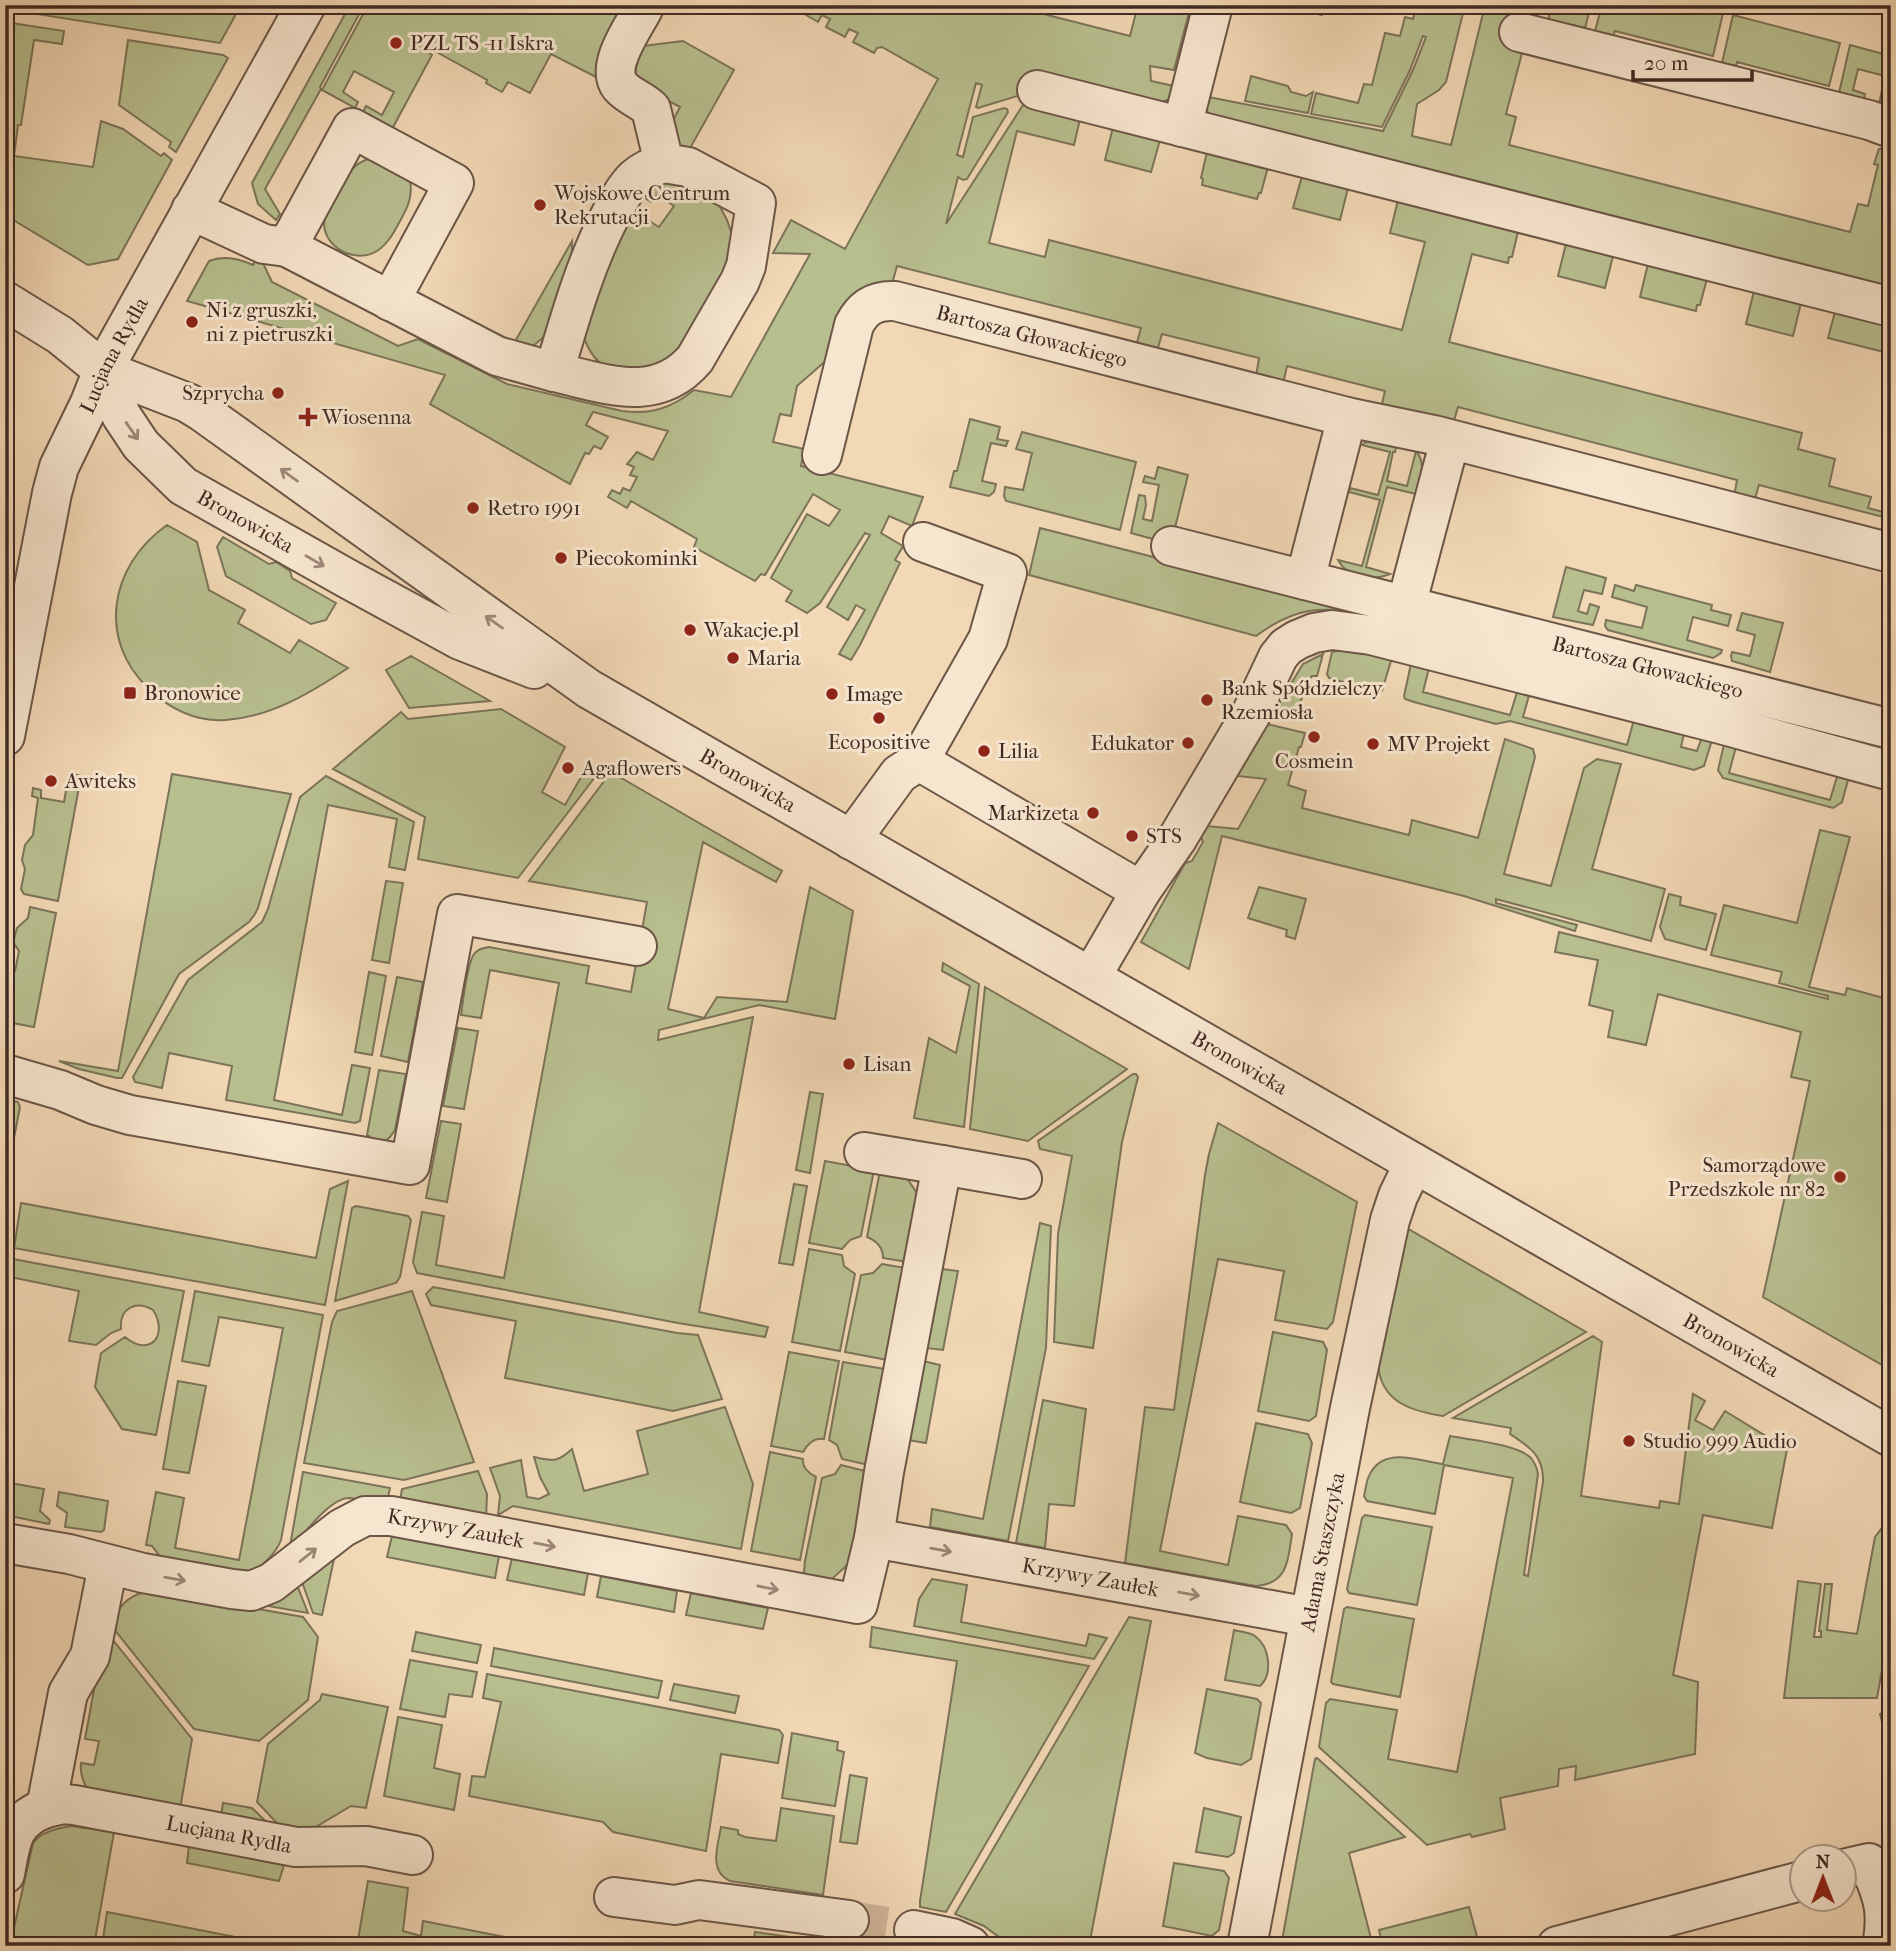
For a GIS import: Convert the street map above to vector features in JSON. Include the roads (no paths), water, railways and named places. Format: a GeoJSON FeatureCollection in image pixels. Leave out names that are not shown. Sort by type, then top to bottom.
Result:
{"type":"FeatureCollection","features":[{"type":"Feature","properties":{"kind":"street","name":"Lucjana Rydla"},"geometry":{"type":"LineString","coordinates":[[5,736],[15,635],[60,467],[103,370],[306,5]]}},
{"type":"Feature","properties":{"kind":"street"},"geometry":{"type":"LineString","coordinates":[[635,5],[643,9],[615,64],[616,80],[627,92],[651,109],[664,163]]}},
{"type":"Feature","properties":{"kind":"street"},"geometry":{"type":"LineString","coordinates":[[1182,127],[1213,5]]}},
{"type":"Feature","properties":{"kind":"street"},"geometry":{"type":"LineString","coordinates":[[1519,32],[1891,128]]}},
{"type":"Feature","properties":{"kind":"street"},"geometry":{"type":"LineString","coordinates":[[1037,90],[1891,307]]}},
{"type":"Feature","properties":{"kind":"street"},"geometry":{"type":"LineString","coordinates":[[287,247],[352,128],[454,183],[390,301]]}},
{"type":"Feature","properties":{"kind":"street"},"geometry":{"type":"LineString","coordinates":[[191,210],[264,244],[287,247],[497,356],[554,372],[639,388],[672,379],[695,359],[740,281],[748,260],[756,203],[688,167],[664,163],[635,178],[614,208],[598,239],[583,275],[554,372]]}},
{"type":"Feature","properties":{"kind":"street","name":"Bronowicka"},"geometry":{"type":"LineString","coordinates":[[5,301],[42,323],[103,370],[201,411],[589,690],[1891,1437]]}},
{"type":"Feature","properties":{"kind":"street","name":"Bartosza Głowackiego"},"geometry":{"type":"LineString","coordinates":[[822,455],[854,324],[863,310],[877,302],[886,301],[1347,417],[1450,440],[1891,553]]}},
{"type":"Feature","properties":{"kind":"street","name":"Bronowicka"},"geometry":{"type":"LineString","coordinates":[[103,370],[121,415],[141,445],[183,486],[460,640],[589,690]]}},
{"type":"Feature","properties":{"kind":"street"},"geometry":{"type":"LineString","coordinates":[[1305,580],[1347,417]]}},
{"type":"Feature","properties":{"kind":"street"},"geometry":{"type":"LineString","coordinates":[[1406,606],[1450,440]]}},
{"type":"Feature","properties":{"kind":"street"},"geometry":{"type":"LineString","coordinates":[[851,840],[899,774],[919,761],[988,639],[1007,573],[923,542]]}},
{"type":"Feature","properties":{"kind":"street","name":"Bartosza Głowackiego"},"geometry":{"type":"LineString","coordinates":[[1171,546],[1891,729]]}},
{"type":"Feature","properties":{"kind":"street"},"geometry":{"type":"LineString","coordinates":[[1091,978],[1141,891],[1177,839],[1244,725],[1278,657],[1286,647],[1314,633],[1340,631],[1371,635],[1891,771]]}},
{"type":"Feature","properties":{"kind":"street"},"geometry":{"type":"LineString","coordinates":[[919,761],[1141,891]]}},
{"type":"Feature","properties":{"kind":"street"},"geometry":{"type":"LineString","coordinates":[[5,1074],[130,1115],[410,1165],[457,914],[637,946]]}},
{"type":"Feature","properties":{"kind":"street"},"geometry":{"type":"LineString","coordinates":[[864,1152],[1023,1179]]}},
{"type":"Feature","properties":{"kind":"street","name":"Adama Staszczyka"},"geometry":{"type":"LineString","coordinates":[[1247,1946],[1309,1616],[1390,1220],[1414,1163]]}},
{"type":"Feature","properties":{"kind":"street","name":"Krzywy Zaułek"},"geometry":{"type":"LineString","coordinates":[[5,1543],[251,1591],[271,1583],[355,1520],[376,1515],[858,1604],[874,1538],[942,1165]]}},
{"type":"Feature","properties":{"kind":"street","name":"Krzywy Zaułek"},"geometry":{"type":"LineString","coordinates":[[874,1538],[1309,1616]]}},
{"type":"Feature","properties":{"kind":"street"},"geometry":{"type":"LineString","coordinates":[[5,1874],[14,1833],[28,1817],[46,1808],[68,1693],[90,1656],[108,1565]]}},
{"type":"Feature","properties":{"kind":"street","name":"Lucjana Rydla"},"geometry":{"type":"LineString","coordinates":[[46,1808],[74,1805],[296,1847],[366,1846],[413,1855]]}},
{"type":"Feature","properties":{"kind":"street"},"geometry":{"type":"LineString","coordinates":[[1857,1866],[1869,1863],[1885,1906],[1882,1946]]}},
{"type":"Feature","properties":{"kind":"street"},"geometry":{"type":"LineString","coordinates":[[1557,1946],[1787,1885]]}},
{"type":"Feature","properties":{"kind":"street"},"geometry":{"type":"LineString","coordinates":[[614,1897],[675,1905],[699,1900],[849,1920]]}},
{"type":"Feature","properties":{"kind":"street"},"geometry":{"type":"LineString","coordinates":[[914,1930],[952,1938],[970,1946]]}},
{"type":"Feature","properties":{"kind":"tunnel"},"geometry":{"type":"LineString","coordinates":[[849,1920],[914,1930]]}},
{"type":"Feature","properties":{"kind":"place","name":"PZL TS -11 Iskra"},"geometry":{"type":"Point","coordinates":[396,43]}},
{"type":"Feature","properties":{"kind":"place","name":"Wojskowe Centrum Rekrutacji"},"geometry":{"type":"Point","coordinates":[540,205]}},
{"type":"Feature","properties":{"kind":"place","name":"Ni z gruszki, ni z pietruszki"},"geometry":{"type":"Point","coordinates":[192,322]}},
{"type":"Feature","properties":{"kind":"place","name":"Szprycha"},"geometry":{"type":"Point","coordinates":[278,393]}},
{"type":"Feature","properties":{"kind":"place","name":"Wiosenna"},"geometry":{"type":"Point","coordinates":[308,417]}},
{"type":"Feature","properties":{"kind":"place","name":"Retro 1991"},"geometry":{"type":"Point","coordinates":[473,508]}},
{"type":"Feature","properties":{"kind":"place","name":"Piecokominki"},"geometry":{"type":"Point","coordinates":[561,558]}},
{"type":"Feature","properties":{"kind":"place","name":"Wakacje.pl"},"geometry":{"type":"Point","coordinates":[690,630]}},
{"type":"Feature","properties":{"kind":"place","name":"Maria"},"geometry":{"type":"Point","coordinates":[733,658]}},
{"type":"Feature","properties":{"kind":"place","name":"Bronowice"},"geometry":{"type":"Point","coordinates":[130,693]}},
{"type":"Feature","properties":{"kind":"place","name":"Image"},"geometry":{"type":"Point","coordinates":[832,694]}},
{"type":"Feature","properties":{"kind":"place","name":"Bank Spółdzielczy Rzemiosła"},"geometry":{"type":"Point","coordinates":[1207,700]}},
{"type":"Feature","properties":{"kind":"place","name":"Ecopositive"},"geometry":{"type":"Point","coordinates":[879,718]}},
{"type":"Feature","properties":{"kind":"place","name":"Cosmein"},"geometry":{"type":"Point","coordinates":[1314,737]}},
{"type":"Feature","properties":{"kind":"place","name":"Edukator"},"geometry":{"type":"Point","coordinates":[1188,743]}},
{"type":"Feature","properties":{"kind":"place","name":"MV Projekt"},"geometry":{"type":"Point","coordinates":[1373,744]}},
{"type":"Feature","properties":{"kind":"place","name":"Lilia"},"geometry":{"type":"Point","coordinates":[984,751]}},
{"type":"Feature","properties":{"kind":"place","name":"Agaflowers"},"geometry":{"type":"Point","coordinates":[568,768]}},
{"type":"Feature","properties":{"kind":"place","name":"Awiteks"},"geometry":{"type":"Point","coordinates":[51,781]}},
{"type":"Feature","properties":{"kind":"place","name":"Markizeta"},"geometry":{"type":"Point","coordinates":[1093,813]}},
{"type":"Feature","properties":{"kind":"place","name":"STS"},"geometry":{"type":"Point","coordinates":[1132,836]}},
{"type":"Feature","properties":{"kind":"place","name":"Lisan"},"geometry":{"type":"Point","coordinates":[849,1064]}},
{"type":"Feature","properties":{"kind":"place","name":"Samorządowe Przedszkole nr 82"},"geometry":{"type":"Point","coordinates":[1840,1177]}},
{"type":"Feature","properties":{"kind":"place","name":"Studio 999 Audio"},"geometry":{"type":"Point","coordinates":[1629,1441]}}]}
